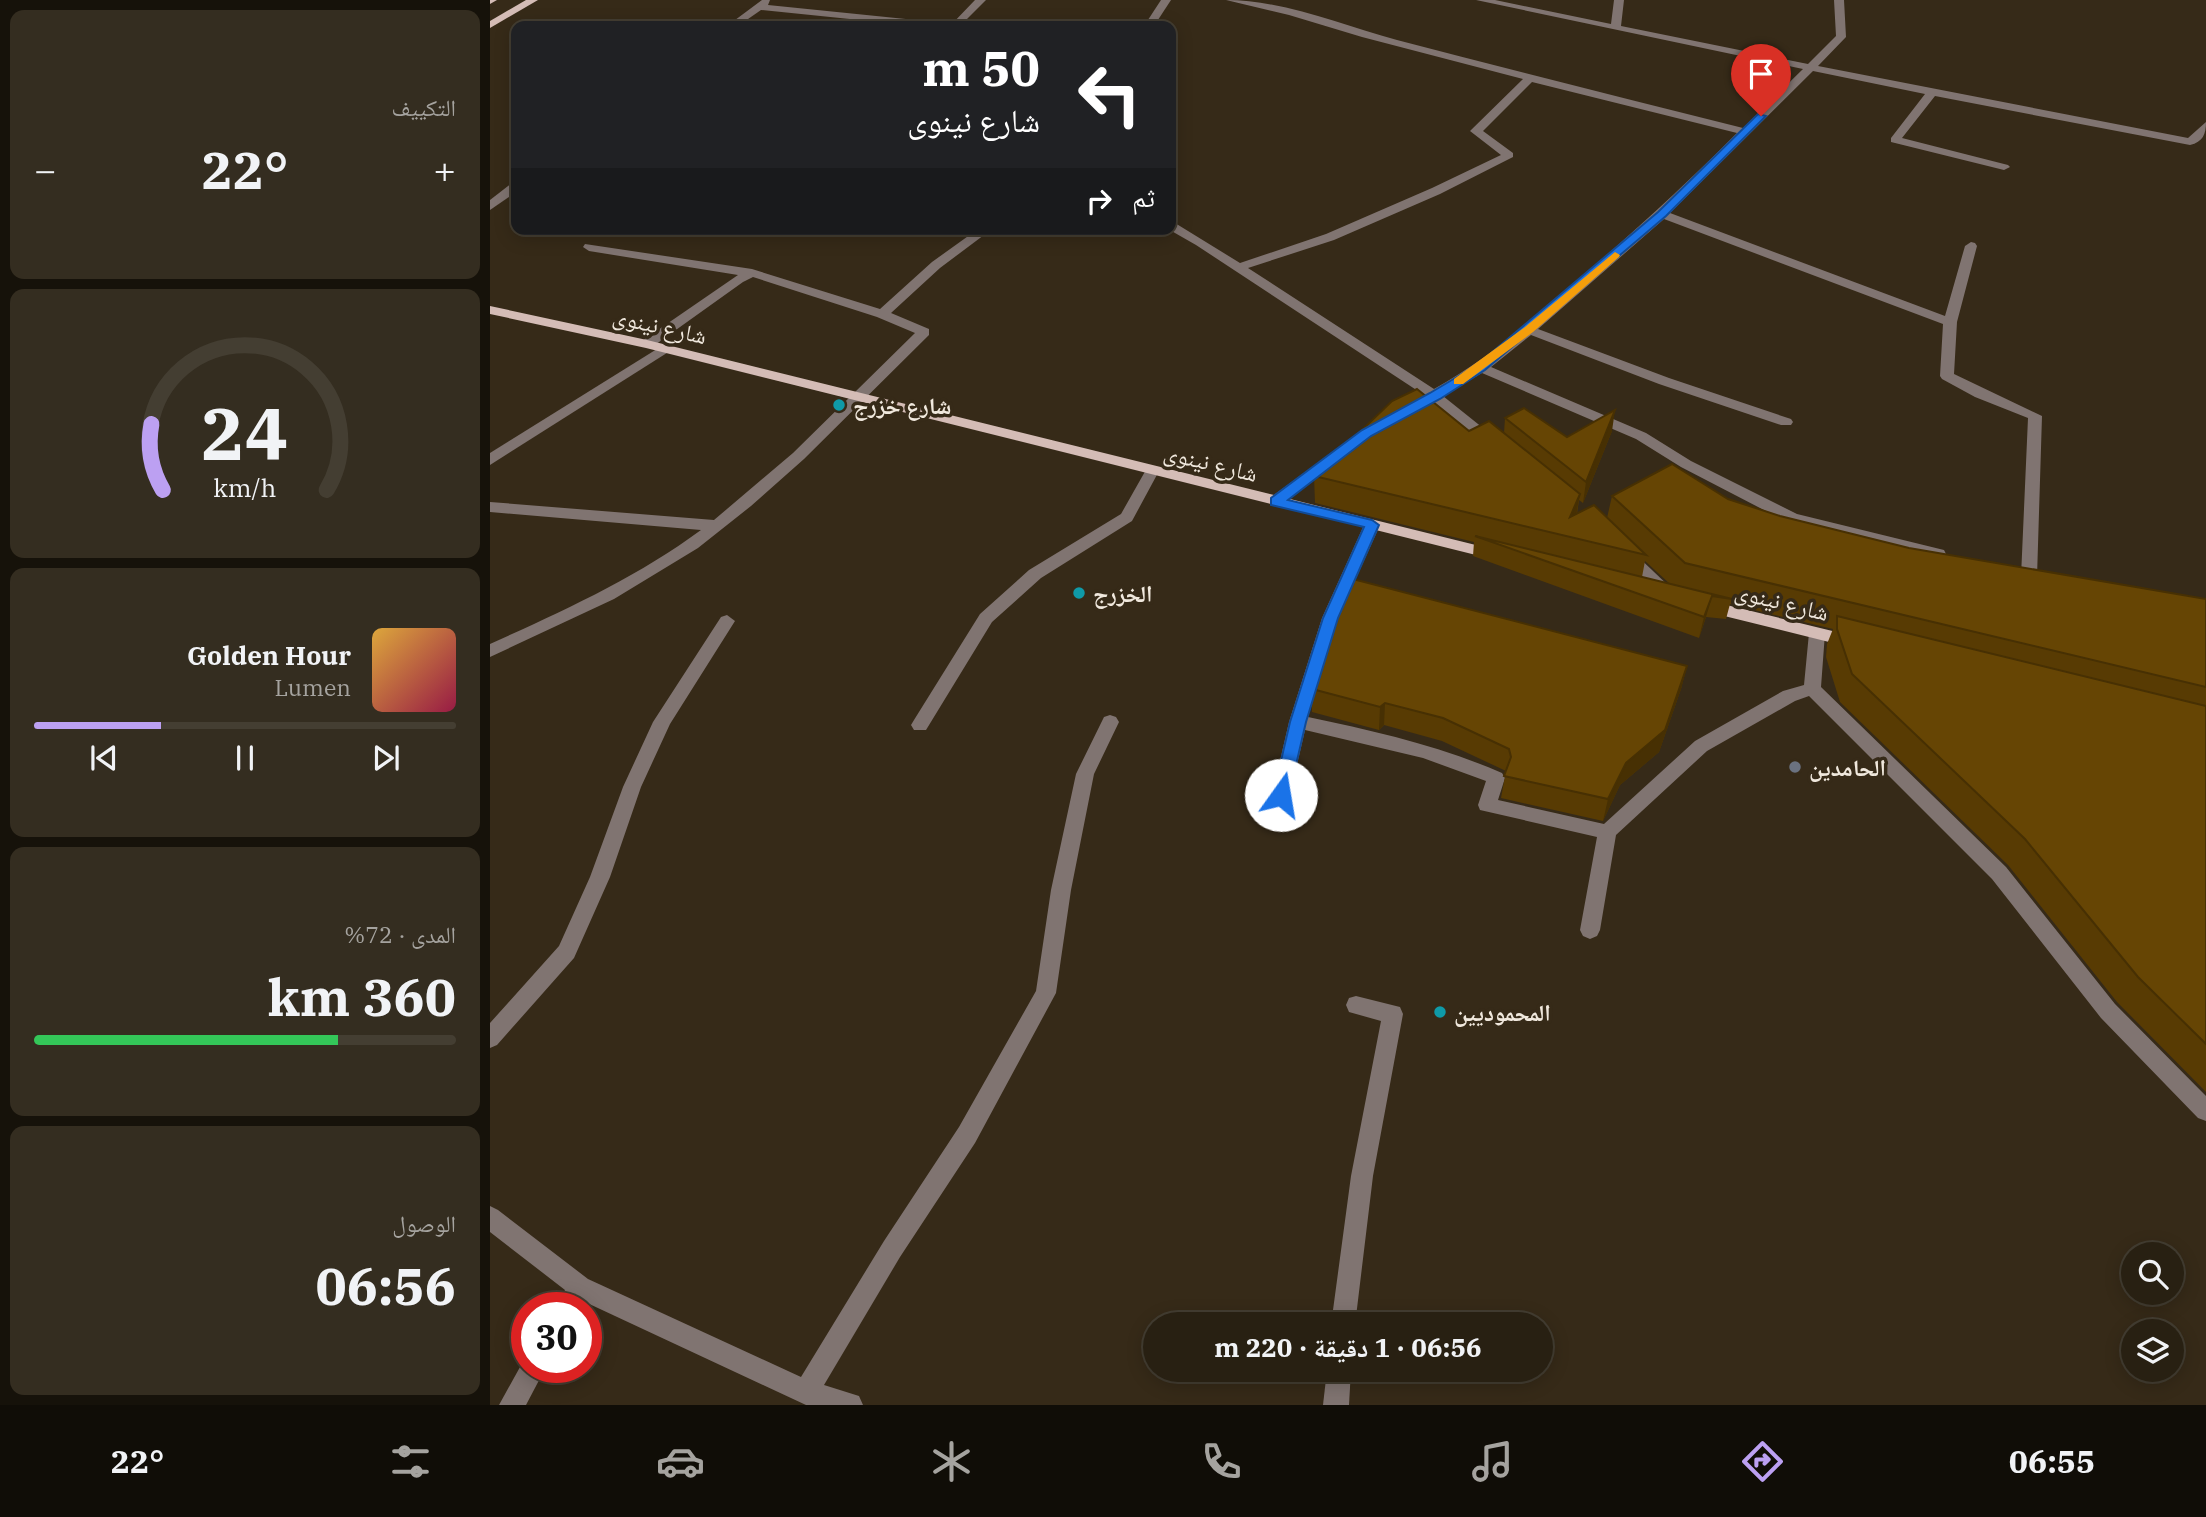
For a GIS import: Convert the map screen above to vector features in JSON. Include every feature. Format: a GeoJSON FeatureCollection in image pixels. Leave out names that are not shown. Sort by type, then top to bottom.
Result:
{"type":"FeatureCollection","features":[{"type":"Feature","properties":{"kind":"main road"},"geometry":{"type":"LineString","coordinates":[[490,25],[533,0]]}},
{"type":"Feature","properties":{"kind":"main road","name":"شارع نينوى"},"geometry":{"type":"LineString","coordinates":[[490,310],[665,348],[1507,558]]}},
{"type":"Feature","properties":{"kind":"main road","name":"شارع نينوى"},"geometry":{"type":"LineString","coordinates":[[1643,590],[1871,646]]}},
{"type":"Feature","properties":{"kind":"street"},"geometry":{"type":"LineString","coordinates":[[739,21],[769,0]]}},
{"type":"Feature","properties":{"kind":"street"},"geometry":{"type":"LineString","coordinates":[[959,21],[981,0]]}},
{"type":"Feature","properties":{"kind":"street"},"geometry":{"type":"LineString","coordinates":[[1152,21],[1166,0]]}},
{"type":"Feature","properties":{"kind":"street"},"geometry":{"type":"LineString","coordinates":[[1231,0],[1291,12],[1530,79],[1745,132]]}},
{"type":"Feature","properties":{"kind":"street"},"geometry":{"type":"LineString","coordinates":[[1481,0],[2190,142],[2197,138],[2206,125]]}},
{"type":"Feature","properties":{"kind":"street"},"geometry":{"type":"LineString","coordinates":[[1616,27],[1619,0]]}},
{"type":"Feature","properties":{"kind":"street"},"geometry":{"type":"LineString","coordinates":[[1401,414],[1481,368],[1529,330],[1662,214],[1841,37],[1839,0]]}},
{"type":"Feature","properties":{"kind":"street"},"geometry":{"type":"LineString","coordinates":[[758,7],[897,21]]}},
{"type":"Feature","properties":{"kind":"street"},"geometry":{"type":"LineString","coordinates":[[1239,267],[1330,237],[1436,191],[1509,155],[1476,131],[1530,79]]}},
{"type":"Feature","properties":{"kind":"street"},"geometry":{"type":"LineString","coordinates":[[1932,92],[1895,140],[2004,167]]}},
{"type":"Feature","properties":{"kind":"street"},"geometry":{"type":"LineString","coordinates":[[490,206],[511,190]]}},
{"type":"Feature","properties":{"kind":"street"},"geometry":{"type":"LineString","coordinates":[[1662,214],[1950,322]]}},
{"type":"Feature","properties":{"kind":"street"},"geometry":{"type":"LineString","coordinates":[[1176,229],[1239,267],[1435,396],[1508,455]]}},
{"type":"Feature","properties":{"kind":"street"},"geometry":{"type":"LineString","coordinates":[[882,314],[936,265],[977,235]]}},
{"type":"Feature","properties":{"kind":"street"},"geometry":{"type":"LineString","coordinates":[[1971,246],[1950,322],[1947,376],[1980,394],[2035,416],[2029,577]]}},
{"type":"Feature","properties":{"kind":"street"},"geometry":{"type":"LineString","coordinates":[[490,651],[656,568],[717,526],[799,457],[924,332],[882,314],[752,273],[589,247]]}},
{"type":"Feature","properties":{"kind":"street"},"geometry":{"type":"LineString","coordinates":[[646,344],[738,279],[752,273]]}},
{"type":"Feature","properties":{"kind":"street"},"geometry":{"type":"LineString","coordinates":[[1529,330],[1664,381],[1786,422]]}},
{"type":"Feature","properties":{"kind":"street"},"geometry":{"type":"LineString","coordinates":[[490,460],[665,348]]}},
{"type":"Feature","properties":{"kind":"street"},"geometry":{"type":"LineString","coordinates":[[1481,368],[1641,436],[1680,468],[1792,518],[1950,557]]}},
{"type":"Feature","properties":{"kind":"street"},"geometry":{"type":"LineString","coordinates":[[1276,501],[1366,433]]}},
{"type":"Feature","properties":{"kind":"street"},"geometry":{"type":"LineString","coordinates":[[919,725],[986,618],[1035,574],[1127,517],[1152,471]]}},
{"type":"Feature","properties":{"kind":"street"},"geometry":{"type":"LineString","coordinates":[[490,507],[717,526]]}},
{"type":"Feature","properties":{"kind":"street"},"geometry":{"type":"LineString","coordinates":[[1281,795],[1298,722],[1330,618],[1372,525]]}},
{"type":"Feature","properties":{"kind":"street"},"geometry":{"type":"LineString","coordinates":[[1611,541],[1683,600]]}},
{"type":"Feature","properties":{"kind":"street"},"geometry":{"type":"LineString","coordinates":[[490,1038],[567,952],[600,877],[632,787],[662,722],[727,621]]}},
{"type":"Feature","properties":{"kind":"street"},"geometry":{"type":"LineString","coordinates":[[1812,689],[1817,633]]}},
{"type":"Feature","properties":{"kind":"street"},"geometry":{"type":"LineString","coordinates":[[1590,930],[1607,832],[1700,746],[1789,696],[1812,689]]}},
{"type":"Feature","properties":{"kind":"street"},"geometry":{"type":"LineString","coordinates":[[1812,689],[1999,873],[2108,1011],[2206,1111]]}},
{"type":"Feature","properties":{"kind":"street"},"geometry":{"type":"LineString","coordinates":[[806,1392],[892,1249],[967,1135],[1046,993],[1061,890],[1085,774],[1110,722]]}},
{"type":"Feature","properties":{"kind":"street"},"geometry":{"type":"LineString","coordinates":[[1298,722],[1403,744],[1468,765],[1496,778],[1487,805],[1607,832]]}},
{"type":"Feature","properties":{"kind":"street"},"geometry":{"type":"LineString","coordinates":[[1345,1312],[1362,1175],[1393,1014],[1356,1005]]}},
{"type":"Feature","properties":{"kind":"street"},"geometry":{"type":"LineString","coordinates":[[490,1218],[569,1292]]}},
{"type":"Feature","properties":{"kind":"street"},"geometry":{"type":"LineString","coordinates":[[602,1308],[806,1392],[850,1405]]}},
{"type":"Feature","properties":{"kind":"street"},"geometry":{"type":"LineString","coordinates":[[1336,1405],[1338,1382]]}},
{"type":"Feature","properties":{"kind":"street"},"geometry":{"type":"LineString","coordinates":[[512,1405],[525,1383]]}},
{"type":"Feature","properties":{"kind":"building"},"geometry":{"type":"Polygon","coordinates":[[[1417,389],[1469,431],[1489,421],[1580,494],[1570,517],[1594,505],[1646,555],[1314,476],[1392,401],[1417,389]]]}},
{"type":"Feature","properties":{"kind":"building"},"geometry":{"type":"Polygon","coordinates":[[[1524,408],[1567,437],[1615,410],[1586,482],[1505,418],[1524,408]]]}},
{"type":"Feature","properties":{"kind":"building"},"geometry":{"type":"Polygon","coordinates":[[[1672,464],[1728,499],[1780,516],[1909,548],[2206,599],[2206,687],[1685,563],[1612,496],[1672,464]]]}},
{"type":"Feature","properties":{"kind":"building"},"geometry":{"type":"Polygon","coordinates":[[[1475,536],[1732,599],[1712,596],[1704,617],[1475,536]]]}},
{"type":"Feature","properties":{"kind":"building"},"geometry":{"type":"Polygon","coordinates":[[[1349,578],[1687,666],[1665,730],[1626,763],[1608,799],[1504,776],[1511,757],[1509,749],[1443,718],[1385,703],[1380,707],[1312,689],[1340,596],[1349,578]]]}},
{"type":"Feature","properties":{"kind":"building"},"geometry":{"type":"Polygon","coordinates":[[[1837,616],[2206,706],[2206,1044],[2138,977],[2025,839],[1852,674],[1837,629],[1837,616]]]}},
{"type":"Feature","properties":{"kind":"slow traffic"},"geometry":{"type":"LineString","coordinates":[[1459,382],[1529,330],[1615,255]]}},
{"type":"Feature","properties":{"kind":"place","name":"شارع خزرج"},"geometry":{"type":"Point","coordinates":[839,405]}},
{"type":"Feature","properties":{"kind":"place","name":"الخزرج"},"geometry":{"type":"Point","coordinates":[1079,593]}},
{"type":"Feature","properties":{"kind":"place","name":"الحامدين"},"geometry":{"type":"Point","coordinates":[1795,767]}},
{"type":"Feature","properties":{"kind":"place","name":"المحموديين"},"geometry":{"type":"Point","coordinates":[1440,1012]}},
{"type":"Feature","properties":{"kind":"route"},"geometry":{"type":"LineString","coordinates":[[1281,795],[1298,722],[1330,618],[1372,525],[1276,501],[1366,433],[1481,368],[1529,330],[1662,214],[1761,116]]}}]}
